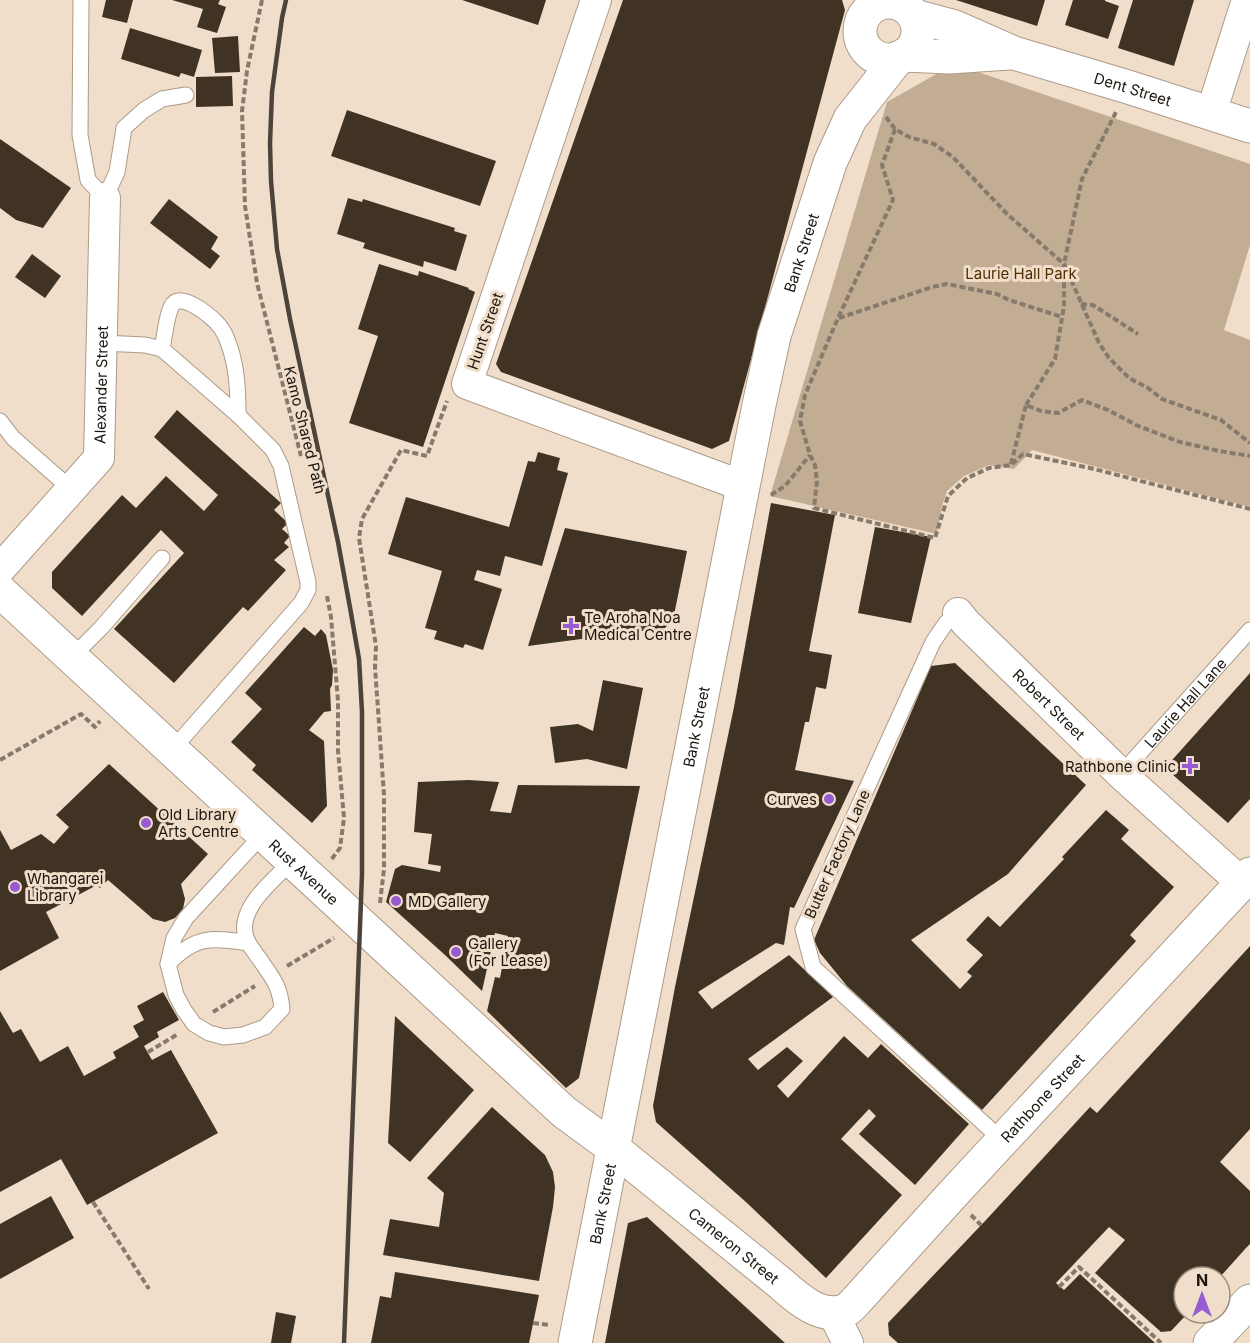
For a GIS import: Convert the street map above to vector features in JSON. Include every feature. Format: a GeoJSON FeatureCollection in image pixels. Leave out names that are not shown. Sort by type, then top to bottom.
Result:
{"type":"FeatureCollection","features":[{"type":"Feature","properties":{"kind":"main road"},"geometry":{"type":"LineString","coordinates":[[885,2],[893,2],[910,8],[918,24],[916,42],[901,57],[880,58],[867,48],[868,17],[877,5],[885,2]]}},
{"type":"Feature","properties":{"kind":"main road","name":"Dent Street"},"geometry":{"type":"LineString","coordinates":[[910,8],[1014,53],[1250,126]]}},
{"type":"Feature","properties":{"kind":"main road","name":"Bank Street"},"geometry":{"type":"LineString","coordinates":[[575,1343],[774,336],[830,163],[850,119],[868,17]]}},
{"type":"Feature","properties":{"kind":"main road","name":"Dent Street"},"geometry":{"type":"LineString","coordinates":[[901,57],[1014,53]]}},
{"type":"Feature","properties":{"kind":"main road","name":"Bank Street"},"geometry":{"type":"LineString","coordinates":[[850,119],[901,57]]}},
{"type":"Feature","properties":{"kind":"main road","name":"Rust Avenue"},"geometry":{"type":"LineString","coordinates":[[0,591],[564,1112],[614,1148]]}},
{"type":"Feature","properties":{"kind":"main road","name":"Rathbone Street"},"geometry":{"type":"LineString","coordinates":[[833,1313],[847,1309],[857,1300],[1247,882]]}},
{"type":"Feature","properties":{"kind":"main road","name":"Cameron Street"},"geometry":{"type":"LineString","coordinates":[[614,1148],[799,1299],[817,1310],[833,1313]]}},
{"type":"Feature","properties":{"kind":"main road"},"geometry":{"type":"LineString","coordinates":[[1210,1343],[1250,1301]]}},
{"type":"Feature","properties":{"kind":"street","name":"Hunt Street"},"geometry":{"type":"LineString","coordinates":[[596,0],[467,384],[743,486]]}},
{"type":"Feature","properties":{"kind":"street"},"geometry":{"type":"LineString","coordinates":[[1211,113],[1246,0]]}},
{"type":"Feature","properties":{"kind":"street","name":"Alexander Street"},"geometry":{"type":"LineString","coordinates":[[0,569],[99,458],[105,198]]}},
{"type":"Feature","properties":{"kind":"street","name":"Robert Street"},"geometry":{"type":"LineString","coordinates":[[958,613],[1121,774],[1247,882]]}},
{"type":"Feature","properties":{"kind":"street"},"geometry":{"type":"LineString","coordinates":[[833,1313],[848,1343]]}},
{"type":"Feature","properties":{"kind":"lane"},"geometry":{"type":"LineString","coordinates":[[81,0],[80,135],[88,180],[105,198],[117,172],[124,128],[144,110],[162,99],[186,95]]}},
{"type":"Feature","properties":{"kind":"lane"},"geometry":{"type":"LineString","coordinates":[[162,349],[170,310],[173,303],[178,300],[189,302],[215,321],[226,336],[235,365],[238,415]]}},
{"type":"Feature","properties":{"kind":"lane"},"geometry":{"type":"LineString","coordinates":[[102,343],[145,345],[162,349],[238,415],[273,450],[281,466],[308,590],[301,603],[172,750]]}},
{"type":"Feature","properties":{"kind":"lane"},"geometry":{"type":"LineString","coordinates":[[0,421],[13,438],[71,489]]}},
{"type":"Feature","properties":{"kind":"lane"},"geometry":{"type":"LineString","coordinates":[[71,657],[162,558]]}},
{"type":"Feature","properties":{"kind":"lane","name":"Butter Factory Lane"},"geometry":{"type":"LineString","coordinates":[[958,613],[946,623],[933,642],[803,929],[813,967],[1003,1141]]}},
{"type":"Feature","properties":{"kind":"lane","name":"Laurie Hall Lane"},"geometry":{"type":"LineString","coordinates":[[1121,774],[1250,630]]}},
{"type":"Feature","properties":{"kind":"lane"},"geometry":{"type":"LineString","coordinates":[[263,834],[186,918],[174,938],[168,964],[176,995],[194,1024],[209,1033],[224,1037],[243,1035],[265,1027],[282,1009],[281,993],[248,942],[245,924],[247,914],[256,899],[292,861]]}},
{"type":"Feature","properties":{"kind":"lane"},"geometry":{"type":"LineString","coordinates":[[168,964],[179,952],[198,942],[221,938],[248,942]]}},
{"type":"Feature","properties":{"kind":"path","name":"Kamo Shared Path"},"geometry":{"type":"LineString","coordinates":[[262,0],[247,71],[243,111],[245,206],[257,283],[303,466]]}},
{"type":"Feature","properties":{"kind":"path"},"geometry":{"type":"LineString","coordinates":[[1011,465],[1026,405],[1054,359],[1064,306],[1064,264],[1082,178],[1128,87]]}},
{"type":"Feature","properties":{"kind":"path"},"geometry":{"type":"LineString","coordinates":[[888,120],[895,129],[934,144],[952,157],[1007,214],[1064,264],[1099,343],[1109,358],[1129,378],[1162,399],[1221,420],[1250,443]]}},
{"type":"Feature","properties":{"kind":"path"},"geometry":{"type":"LineString","coordinates":[[895,129],[882,165],[893,200],[805,395],[800,421],[815,465],[817,481],[814,508],[935,538],[948,496],[967,478],[989,468],[1011,465],[1023,454],[1090,468],[1250,509]]}},
{"type":"Feature","properties":{"kind":"path"},"geometry":{"type":"LineString","coordinates":[[838,318],[947,284],[997,294],[1062,317]]}},
{"type":"Feature","properties":{"kind":"path"},"geometry":{"type":"LineString","coordinates":[[1081,304],[1094,305],[1137,334]]}},
{"type":"Feature","properties":{"kind":"path"},"geometry":{"type":"LineString","coordinates":[[376,938],[384,869],[384,795],[375,668],[376,646],[359,538],[362,519],[401,450],[427,456],[448,399],[467,384]]}},
{"type":"Feature","properties":{"kind":"path"},"geometry":{"type":"LineString","coordinates":[[1026,405],[1041,411],[1058,413],[1082,400],[1180,442],[1250,456]]}},
{"type":"Feature","properties":{"kind":"path"},"geometry":{"type":"LineString","coordinates":[[743,486],[770,496],[784,486],[810,455]]}},
{"type":"Feature","properties":{"kind":"path"},"geometry":{"type":"LineString","coordinates":[[327,595],[338,701],[338,751],[344,818],[340,848],[327,863]]}},
{"type":"Feature","properties":{"kind":"path"},"geometry":{"type":"LineString","coordinates":[[0,760],[81,714],[95,727],[106,714]]}},
{"type":"Feature","properties":{"kind":"path"},"geometry":{"type":"LineString","coordinates":[[93,1202],[149,1289]]}},
{"type":"Feature","properties":{"kind":"path"},"geometry":{"type":"LineString","coordinates":[[1059,1287],[1079,1267],[1161,1343]]}},
{"type":"Feature","properties":{"kind":"green space","name":"Laurie Hall Park"},"geometry":{"type":"Polygon","coordinates":[[[954,64],[1250,164],[1250,245],[1224,330],[1250,340],[1250,507],[1032,450],[1014,469],[989,465],[964,476],[947,491],[937,534],[770,496],[887,102],[954,64]]]}},
{"type":"Feature","properties":{"kind":"building"},"geometry":{"type":"Polygon","coordinates":[[[106,0],[133,0],[127,23],[102,17],[106,0]]]}},
{"type":"Feature","properties":{"kind":"building"},"geometry":{"type":"Polygon","coordinates":[[[172,0],[220,0],[218,4],[226,7],[217,33],[197,27],[203,9],[172,0]]]}},
{"type":"Feature","properties":{"kind":"building"},"geometry":{"type":"Polygon","coordinates":[[[462,0],[546,0],[538,25],[462,0]]]}},
{"type":"Feature","properties":{"kind":"building"},"geometry":{"type":"Polygon","coordinates":[[[623,0],[842,0],[845,10],[729,441],[712,449],[501,372],[496,364],[623,0]]]}},
{"type":"Feature","properties":{"kind":"building"},"geometry":{"type":"Polygon","coordinates":[[[956,0],[1045,0],[1037,26],[956,0]]]}},
{"type":"Feature","properties":{"kind":"building"},"geometry":{"type":"Polygon","coordinates":[[[1073,0],[1105,0],[1119,6],[1108,39],[1065,25],[1073,0]]]}},
{"type":"Feature","properties":{"kind":"building"},"geometry":{"type":"Polygon","coordinates":[[[1133,0],[1194,0],[1174,66],[1118,48],[1133,0]]]}},
{"type":"Feature","properties":{"kind":"building"},"geometry":{"type":"Polygon","coordinates":[[[130,28],[202,50],[194,77],[181,73],[179,77],[121,59],[130,28]]]}},
{"type":"Feature","properties":{"kind":"building"},"geometry":{"type":"Polygon","coordinates":[[[238,36],[240,72],[215,73],[212,38],[238,36]]]}},
{"type":"Feature","properties":{"kind":"building"},"geometry":{"type":"Polygon","coordinates":[[[232,76],[233,106],[196,107],[196,77],[232,76]]]}},
{"type":"Feature","properties":{"kind":"building"},"geometry":{"type":"Polygon","coordinates":[[[347,110],[496,161],[480,206],[331,156],[347,110]]]}},
{"type":"Feature","properties":{"kind":"building"},"geometry":{"type":"Polygon","coordinates":[[[0,139],[71,188],[43,228],[16,220],[0,208],[0,139]]]}},
{"type":"Feature","properties":{"kind":"building"},"geometry":{"type":"Polygon","coordinates":[[[348,198],[362,202],[363,199],[455,228],[454,231],[467,235],[456,271],[424,261],[423,267],[363,248],[365,243],[337,234],[348,198]]]}},
{"type":"Feature","properties":{"kind":"building"},"geometry":{"type":"Polygon","coordinates":[[[169,199],[218,237],[211,249],[220,256],[210,269],[150,223],[169,199]]]}},
{"type":"Feature","properties":{"kind":"building"},"geometry":{"type":"Polygon","coordinates":[[[32,254],[61,276],[45,298],[15,277],[32,254]]]}},
{"type":"Feature","properties":{"kind":"building"},"geometry":{"type":"Polygon","coordinates":[[[379,264],[418,276],[419,271],[475,292],[423,447],[349,423],[378,336],[358,329],[379,264]]]}},
{"type":"Feature","properties":{"kind":"building"},"geometry":{"type":"Polygon","coordinates":[[[177,410],[281,503],[274,510],[288,523],[282,529],[290,536],[284,543],[289,547],[274,560],[286,570],[248,611],[243,607],[174,683],[114,629],[184,553],[161,530],[82,616],[52,588],[52,572],[122,495],[136,508],[166,476],[204,511],[218,495],[154,437],[177,410]]]}},
{"type":"Feature","properties":{"kind":"building"},"geometry":{"type":"Polygon","coordinates":[[[538,452],[560,458],[557,470],[568,473],[542,566],[505,556],[500,576],[477,570],[474,580],[502,589],[483,650],[465,644],[463,648],[434,639],[437,631],[425,628],[442,571],[388,554],[406,497],[509,527],[528,461],[535,462],[538,452]]]}},
{"type":"Feature","properties":{"kind":"building"},"geometry":{"type":"Polygon","coordinates":[[[771,503],[835,515],[809,651],[832,655],[826,689],[816,687],[809,722],[805,722],[795,770],[854,781],[794,908],[790,907],[784,945],[776,943],[698,992],[712,1009],[789,955],[833,997],[748,1059],[758,1070],[787,1047],[803,1061],[777,1086],[788,1098],[844,1036],[868,1058],[881,1044],[969,1124],[915,1185],[859,1134],[876,1116],[869,1109],[841,1139],[902,1195],[826,1278],[747,1203],[656,1122],[653,1106],[675,987],[734,707],[771,503]]]}},
{"type":"Feature","properties":{"kind":"building"},"geometry":{"type":"Polygon","coordinates":[[[875,527],[931,537],[911,623],[858,613],[875,527]]]}},
{"type":"Feature","properties":{"kind":"building"},"geometry":{"type":"Polygon","coordinates":[[[565,528],[687,551],[673,620],[665,628],[528,646],[565,528]]]}},
{"type":"Feature","properties":{"kind":"building"},"geometry":{"type":"Polygon","coordinates":[[[304,627],[315,636],[321,629],[326,635],[333,670],[330,689],[331,711],[324,712],[309,730],[324,741],[327,806],[312,823],[252,770],[256,765],[231,742],[262,709],[245,693],[304,627]]]}},
{"type":"Feature","properties":{"kind":"building"},"geometry":{"type":"Polygon","coordinates":[[[955,663],[1086,785],[1008,874],[911,940],[960,989],[972,976],[967,972],[983,955],[966,940],[988,916],[1000,927],[1106,810],[1129,830],[1121,839],[1174,887],[1130,935],[1136,941],[982,1110],[847,986],[820,953],[814,940],[931,666],[955,663]]]}},
{"type":"Feature","properties":{"kind":"building"},"geometry":{"type":"Polygon","coordinates":[[[1250,673],[1250,799],[1228,823],[1165,768],[1250,673]]]}},
{"type":"Feature","properties":{"kind":"building"},"geometry":{"type":"Polygon","coordinates":[[[603,680],[643,688],[627,769],[587,759],[555,763],[550,727],[578,724],[593,731],[603,680]]]}},
{"type":"Feature","properties":{"kind":"building"},"geometry":{"type":"Polygon","coordinates":[[[109,764],[208,854],[181,884],[185,899],[183,909],[175,918],[165,922],[153,919],[108,880],[100,888],[97,885],[46,912],[59,938],[0,971],[0,830],[11,850],[41,834],[54,844],[69,827],[56,815],[109,764]]]}},
{"type":"Feature","properties":{"kind":"building"},"geometry":{"type":"Polygon","coordinates":[[[469,780],[499,782],[490,811],[511,813],[518,785],[640,786],[579,1078],[566,1088],[487,1011],[495,977],[500,978],[508,936],[495,933],[482,991],[386,902],[395,869],[402,865],[440,872],[441,866],[428,864],[432,834],[414,832],[418,782],[469,780]]]}},
{"type":"Feature","properties":{"kind":"building"},"geometry":{"type":"Polygon","coordinates":[[[1250,946],[1250,1129],[1220,1162],[1250,1191],[1250,1244],[1231,1265],[1172,1265],[1172,1325],[1177,1325],[1171,1331],[1161,1332],[1095,1273],[1125,1240],[1109,1227],[1056,1283],[1064,1290],[1080,1274],[1155,1343],[898,1343],[889,1335],[888,1323],[1090,1107],[1097,1113],[1250,946]]]}},
{"type":"Feature","properties":{"kind":"building"},"geometry":{"type":"Polygon","coordinates":[[[163,992],[179,1020],[157,1032],[159,1037],[144,1046],[152,1060],[171,1050],[218,1133],[87,1205],[61,1159],[0,1192],[0,1011],[13,1033],[21,1029],[40,1062],[68,1046],[84,1076],[116,1058],[113,1052],[139,1037],[133,1026],[144,1020],[137,1006],[163,992]]]}},
{"type":"Feature","properties":{"kind":"building"},"geometry":{"type":"Polygon","coordinates":[[[395,1016],[474,1090],[410,1162],[388,1143],[395,1016]]]}},
{"type":"Feature","properties":{"kind":"building"},"geometry":{"type":"Polygon","coordinates":[[[492,1107],[545,1155],[553,1172],[555,1187],[553,1207],[539,1281],[383,1255],[390,1219],[439,1227],[444,1193],[427,1178],[492,1107]]]}},
{"type":"Feature","properties":{"kind":"building"},"geometry":{"type":"Polygon","coordinates":[[[51,1196],[74,1238],[0,1279],[0,1224],[51,1196]]]}},
{"type":"Feature","properties":{"kind":"building"},"geometry":{"type":"Polygon","coordinates":[[[647,1217],[785,1343],[605,1343],[628,1223],[647,1217]]]}},
{"type":"Feature","properties":{"kind":"building"},"geometry":{"type":"Polygon","coordinates":[[[395,1272],[539,1295],[529,1343],[371,1343],[380,1296],[391,1298],[395,1272]]]}},
{"type":"Feature","properties":{"kind":"building"},"geometry":{"type":"Polygon","coordinates":[[[276,1312],[296,1316],[291,1343],[271,1343],[276,1312]]]}},
{"type":"Feature","properties":{"kind":"railway"},"geometry":{"type":"LineString","coordinates":[[286,0],[272,92],[270,143],[277,249],[338,542],[359,659],[362,712],[362,874],[344,1343]]}},
{"type":"Feature","properties":{"kind":"place","name":"Te Aroha Noa Medical Centre"},"geometry":{"type":"Point","coordinates":[571,626]}},
{"type":"Feature","properties":{"kind":"place","name":"Rathbone Clinic"},"geometry":{"type":"Point","coordinates":[1190,766]}},
{"type":"Feature","properties":{"kind":"place","name":"Curves"},"geometry":{"type":"Point","coordinates":[829,799]}},
{"type":"Feature","properties":{"kind":"place","name":"Old Library Arts Centre"},"geometry":{"type":"Point","coordinates":[146,823]}},
{"type":"Feature","properties":{"kind":"place","name":"Whangarei Library"},"geometry":{"type":"Point","coordinates":[15,887]}},
{"type":"Feature","properties":{"kind":"place","name":"MD Gallery"},"geometry":{"type":"Point","coordinates":[396,901]}},
{"type":"Feature","properties":{"kind":"place","name":"Gallery (For Lease)"},"geometry":{"type":"Point","coordinates":[456,952]}}]}
